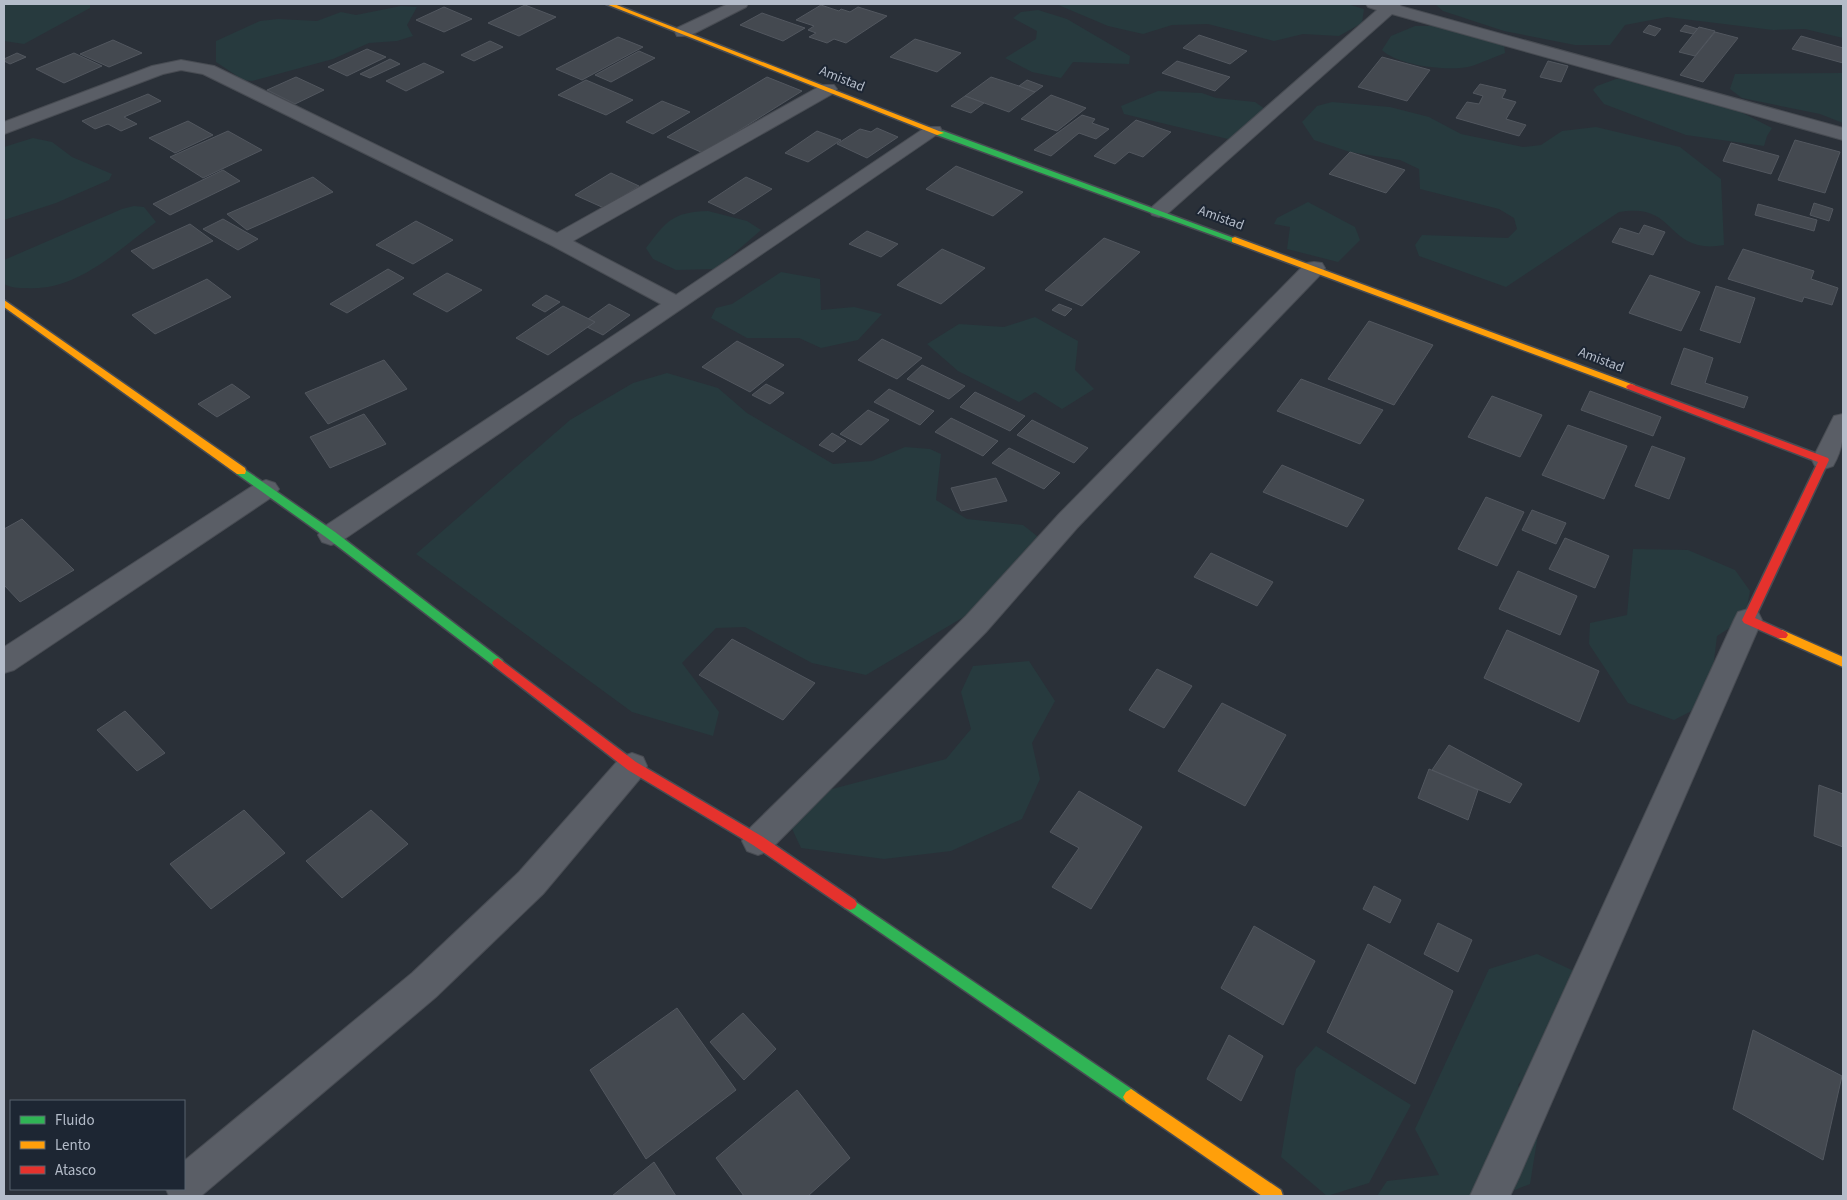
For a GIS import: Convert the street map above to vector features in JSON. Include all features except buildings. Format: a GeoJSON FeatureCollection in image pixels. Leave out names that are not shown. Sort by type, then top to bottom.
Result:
{"type":"FeatureCollection","features":[{"type":"Feature","properties":{"kind":"street","name":"Amistad"},"geometry":{"type":"LineString","coordinates":[[610,4],[933,131],[1314,268],[1824,460]]}},
{"type":"Feature","properties":{"kind":"street"},"geometry":{"type":"LineString","coordinates":[[683,32],[740,4]]}},
{"type":"Feature","properties":{"kind":"street"},"geometry":{"type":"LineString","coordinates":[[1159,211],[1385,5],[1843,134]]}},
{"type":"Feature","properties":{"kind":"street"},"geometry":{"type":"LineString","coordinates":[[4,128],[158,70],[181,65],[208,70],[558,241],[677,304]]}},
{"type":"Feature","properties":{"kind":"street"},"geometry":{"type":"LineString","coordinates":[[558,241],[828,89]]}},
{"type":"Feature","properties":{"kind":"street"},"geometry":{"type":"LineString","coordinates":[[331,535],[933,131]]}},
{"type":"Feature","properties":{"kind":"street"},"geometry":{"type":"LineString","coordinates":[[758,840],[976,624],[1068,521],[1314,268]]}},
{"type":"Feature","properties":{"kind":"street"},"geometry":{"type":"LineString","coordinates":[[6,308],[331,535],[632,766],[758,840],[1275,1196]]}},
{"type":"Feature","properties":{"kind":"street"},"geometry":{"type":"LineString","coordinates":[[1489,1196],[1506,1164],[1748,620],[1843,422]]}},
{"type":"Feature","properties":{"kind":"street"},"geometry":{"type":"LineString","coordinates":[[4,662],[266,489]]}},
{"type":"Feature","properties":{"kind":"street"},"geometry":{"type":"LineString","coordinates":[[1748,620],[1843,662]]}},
{"type":"Feature","properties":{"kind":"street"},"geometry":{"type":"LineString","coordinates":[[185,1185],[424,985],[531,883],[632,766]]}},
{"type":"Feature","properties":{"kind":"green space"},"geometry":{"type":"Polygon","coordinates":[[[4,4],[90,4],[90,8],[24,44],[4,41],[4,4]]]}},
{"type":"Feature","properties":{"kind":"green space"},"geometry":{"type":"Polygon","coordinates":[[[1056,4],[1347,4],[1364,9],[1362,23],[1339,36],[1303,34],[1274,41],[1208,24],[1172,25],[1143,34],[1108,26],[1056,4]]]}},
{"type":"Feature","properties":{"kind":"green space"},"geometry":{"type":"Polygon","coordinates":[[[1435,4],[1843,4],[1843,38],[1805,29],[1773,30],[1667,17],[1625,25],[1610,45],[1575,45],[1504,31],[1443,11],[1435,4]]]}},
{"type":"Feature","properties":{"kind":"green space"},"geometry":{"type":"Polygon","coordinates":[[[401,6],[417,7],[407,25],[413,36],[397,41],[369,43],[333,59],[252,81],[243,80],[216,62],[216,41],[260,21],[278,19],[317,21],[341,12],[356,15],[401,6]]]}},
{"type":"Feature","properties":{"kind":"green space"},"geometry":{"type":"Polygon","coordinates":[[[1038,10],[1067,19],[1130,56],[1129,64],[1073,62],[1061,78],[1032,72],[1005,58],[1036,39],[1037,31],[1013,18],[1021,12],[1038,10]]]}},
{"type":"Feature","properties":{"kind":"green space"},"geometry":{"type":"Polygon","coordinates":[[[1415,26],[1442,26],[1504,45],[1505,53],[1472,66],[1439,68],[1412,64],[1390,56],[1382,50],[1391,36],[1415,26]]]}},
{"type":"Feature","properties":{"kind":"green space"},"geometry":{"type":"Polygon","coordinates":[[[1843,73],[1843,123],[1820,114],[1742,98],[1730,89],[1735,74],[1843,73]]]}},
{"type":"Feature","properties":{"kind":"green space"},"geometry":{"type":"Polygon","coordinates":[[[1616,79],[1625,79],[1733,108],[1772,128],[1764,146],[1686,135],[1604,104],[1593,90],[1597,86],[1616,79]]]}},
{"type":"Feature","properties":{"kind":"green space"},"geometry":{"type":"Polygon","coordinates":[[[1158,91],[1202,93],[1216,98],[1255,102],[1272,114],[1258,130],[1228,139],[1124,114],[1121,106],[1158,91]]]}},
{"type":"Feature","properties":{"kind":"green space"},"geometry":{"type":"Polygon","coordinates":[[[1332,102],[1390,107],[1429,117],[1461,134],[1523,147],[1541,145],[1562,131],[1596,127],[1680,147],[1721,179],[1724,245],[1706,246],[1692,243],[1659,217],[1636,211],[1619,212],[1506,287],[1419,256],[1415,245],[1422,235],[1508,238],[1517,229],[1514,218],[1499,209],[1420,189],[1419,169],[1400,160],[1350,152],[1314,140],[1302,122],[1317,106],[1332,102]]]}},
{"type":"Feature","properties":{"kind":"green space"},"geometry":{"type":"Polygon","coordinates":[[[33,138],[52,142],[72,157],[112,174],[109,180],[56,203],[4,220],[4,147],[33,138]]]}},
{"type":"Feature","properties":{"kind":"green space"},"geometry":{"type":"Polygon","coordinates":[[[1308,202],[1355,227],[1360,240],[1338,262],[1287,249],[1290,227],[1274,224],[1277,218],[1308,202]]]}},
{"type":"Feature","properties":{"kind":"green space"},"geometry":{"type":"Polygon","coordinates":[[[134,206],[144,207],[156,222],[96,267],[80,276],[45,287],[17,288],[4,284],[4,260],[122,209],[134,206]]]}},
{"type":"Feature","properties":{"kind":"green space"},"geometry":{"type":"Polygon","coordinates":[[[708,211],[747,221],[761,230],[716,269],[676,270],[653,259],[646,248],[665,225],[686,213],[708,211]]]}},
{"type":"Feature","properties":{"kind":"green space"},"geometry":{"type":"Polygon","coordinates":[[[781,272],[820,279],[821,310],[854,307],[882,314],[858,340],[821,348],[799,338],[747,338],[711,318],[716,308],[732,304],[781,272]]]}},
{"type":"Feature","properties":{"kind":"green space"},"geometry":{"type":"Polygon","coordinates":[[[1035,317],[1078,341],[1075,370],[1094,389],[1062,409],[1035,392],[1019,402],[958,371],[927,344],[959,324],[1004,327],[1035,317]]]}},
{"type":"Feature","properties":{"kind":"green space"},"geometry":{"type":"Polygon","coordinates":[[[667,373],[718,388],[747,413],[833,464],[872,461],[905,447],[930,449],[941,454],[936,500],[967,519],[1023,525],[1042,540],[1016,586],[866,675],[812,663],[745,627],[716,628],[682,663],[719,712],[713,736],[632,712],[416,554],[570,420],[633,383],[667,373]]]}},
{"type":"Feature","properties":{"kind":"green space"},"geometry":{"type":"Polygon","coordinates":[[[1633,549],[1688,550],[1735,570],[1750,591],[1745,618],[1717,636],[1709,702],[1674,720],[1628,703],[1589,644],[1590,623],[1627,615],[1633,549]]]}},
{"type":"Feature","properties":{"kind":"green space"},"geometry":{"type":"Polygon","coordinates":[[[1029,661],[1055,701],[1032,743],[1040,779],[1022,819],[951,851],[884,859],[801,848],[787,818],[798,798],[946,759],[971,729],[961,692],[973,666],[1029,661]]]}},
{"type":"Feature","properties":{"kind":"green space"},"geometry":{"type":"Polygon","coordinates":[[[1537,954],[1574,971],[1585,1004],[1518,1085],[1540,1122],[1530,1184],[1500,1196],[1377,1196],[1387,1181],[1439,1175],[1415,1129],[1489,969],[1537,954]]]}},
{"type":"Feature","properties":{"kind":"green space"},"geometry":{"type":"Polygon","coordinates":[[[1316,1046],[1411,1105],[1369,1183],[1327,1196],[1281,1157],[1296,1069],[1316,1046]]]}},
{"type":"Feature","properties":{"kind":"traffic: fast"},"geometry":{"type":"LineString","coordinates":[[940,133],[1235,240]]}},
{"type":"Feature","properties":{"kind":"traffic: fast"},"geometry":{"type":"LineString","coordinates":[[241,471],[331,535],[498,663]]}},
{"type":"Feature","properties":{"kind":"traffic: fast"},"geometry":{"type":"LineString","coordinates":[[850,904],[1131,1097]]}},
{"type":"Feature","properties":{"kind":"traffic: slow"},"geometry":{"type":"LineString","coordinates":[[609,4],[940,133]]}},
{"type":"Feature","properties":{"kind":"traffic: slow"},"geometry":{"type":"LineString","coordinates":[[1235,240],[1631,387]]}},
{"type":"Feature","properties":{"kind":"traffic: slow"},"geometry":{"type":"LineString","coordinates":[[4,303],[241,471]]}},
{"type":"Feature","properties":{"kind":"traffic: slow"},"geometry":{"type":"LineString","coordinates":[[1782,635],[1843,662]]}},
{"type":"Feature","properties":{"kind":"traffic: slow"},"geometry":{"type":"LineString","coordinates":[[1131,1097],[1275,1196]]}},
{"type":"Feature","properties":{"kind":"traffic: jam"},"geometry":{"type":"LineString","coordinates":[[1631,387],[1824,460],[1748,620],[1782,635]]}},
{"type":"Feature","properties":{"kind":"traffic: jam"},"geometry":{"type":"LineString","coordinates":[[498,663],[632,766],[758,841],[850,904]]}}]}
